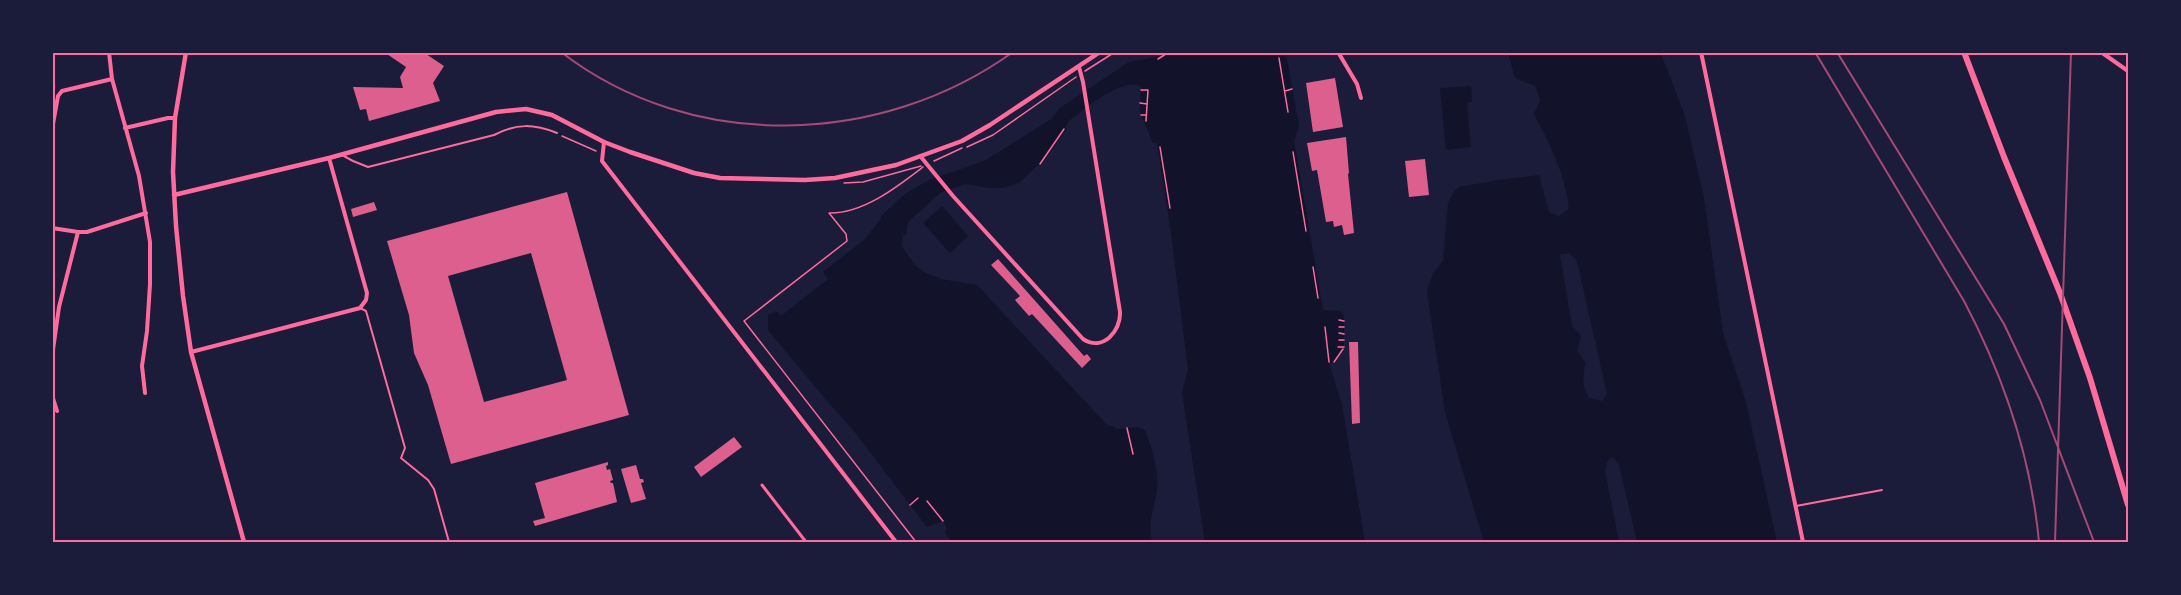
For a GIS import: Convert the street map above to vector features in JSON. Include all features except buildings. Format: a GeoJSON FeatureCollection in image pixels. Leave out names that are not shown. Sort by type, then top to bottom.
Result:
{"type":"FeatureCollection","features":[{"type":"Feature","properties":{"kind":"main road"},"geometry":{"type":"LineString","coordinates":[[1964,52],[2075,333],[2128,505]]}},
{"type":"Feature","properties":{"kind":"street"},"geometry":{"type":"LineString","coordinates":[[109,52],[112,79],[139,176],[150,242],[147,332],[142,366],[145,393]]}},
{"type":"Feature","properties":{"kind":"street"},"geometry":{"type":"LineString","coordinates":[[186,52],[175,118],[174,195],[183,296],[191,352],[244,543]]}},
{"type":"Feature","properties":{"kind":"street"},"geometry":{"type":"LineString","coordinates":[[174,195],[341,155],[496,112],[519,109],[552,116],[604,142],[694,173],[720,178],[805,180],[835,178],[921,158],[962,141],[1100,52]]}},
{"type":"Feature","properties":{"kind":"street"},"geometry":{"type":"LineString","coordinates":[[1338,52],[1357,84],[1361,98]]}},
{"type":"Feature","properties":{"kind":"street"},"geometry":{"type":"LineString","coordinates":[[1701,52],[1803,543]]}},
{"type":"Feature","properties":{"kind":"street"},"geometry":{"type":"LineString","coordinates":[[2101,53],[2128,71]]}},
{"type":"Feature","properties":{"kind":"street"},"geometry":{"type":"LineString","coordinates":[[921,158],[949,192],[1083,339],[1096,343],[1111,337],[1119,326],[1120,312],[1079,67]]}},
{"type":"Feature","properties":{"kind":"street"},"geometry":{"type":"LineString","coordinates":[[52,130],[58,96],[62,91],[112,79]]}},
{"type":"Feature","properties":{"kind":"street"},"geometry":{"type":"LineString","coordinates":[[125,128],[175,118]]}},
{"type":"Feature","properties":{"kind":"street"},"geometry":{"type":"LineString","coordinates":[[604,142],[602,161],[896,543]]}},
{"type":"Feature","properties":{"kind":"street"},"geometry":{"type":"LineString","coordinates":[[191,352],[360,308],[366,300],[367,293],[329,158]]}},
{"type":"Feature","properties":{"kind":"street"},"geometry":{"type":"LineString","coordinates":[[52,228],[87,232],[146,213]]}},
{"type":"Feature","properties":{"kind":"street"},"geometry":{"type":"LineString","coordinates":[[52,357],[59,307],[78,232]]}},
{"type":"Feature","properties":{"kind":"street"},"geometry":{"type":"LineString","coordinates":[[52,395],[57,411]]}},
{"type":"Feature","properties":{"kind":"street"},"geometry":{"type":"LineString","coordinates":[[762,485],[806,543]]}},
{"type":"Feature","properties":{"kind":"lane"},"geometry":{"type":"LineString","coordinates":[[341,155],[352,162],[368,166],[494,135],[506,128],[535,125],[557,133]]}},
{"type":"Feature","properties":{"kind":"lane"},"geometry":{"type":"LineString","coordinates":[[360,308],[366,311],[405,448],[401,458],[428,480],[434,489],[449,543]]}},
{"type":"Feature","properties":{"kind":"lane"},"geometry":{"type":"LineString","coordinates":[[1796,506],[1882,489]]}},
{"type":"Feature","properties":{"kind":"path"},"geometry":{"type":"LineString","coordinates":[[1158,59],[1169,52]]}},
{"type":"Feature","properties":{"kind":"path"},"geometry":{"type":"LineString","coordinates":[[1279,58],[1288,112]]}},
{"type":"Feature","properties":{"kind":"path"},"geometry":{"type":"LineString","coordinates":[[1284,91],[1292,89]]}},
{"type":"Feature","properties":{"kind":"path"},"geometry":{"type":"LineString","coordinates":[[1141,90],[1148,90],[1146,121]]}},
{"type":"Feature","properties":{"kind":"path"},"geometry":{"type":"LineString","coordinates":[[1140,104],[1148,104]]}},
{"type":"Feature","properties":{"kind":"path"},"geometry":{"type":"LineString","coordinates":[[1141,115],[1147,115]]}},
{"type":"Feature","properties":{"kind":"path"},"geometry":{"type":"LineString","coordinates":[[1040,164],[1064,129]]}},
{"type":"Feature","properties":{"kind":"path"},"geometry":{"type":"LineString","coordinates":[[557,133],[591,151],[602,152]]}},
{"type":"Feature","properties":{"kind":"path"},"geometry":{"type":"LineString","coordinates":[[1059,136],[1064,140]]}},
{"type":"Feature","properties":{"kind":"path"},"geometry":{"type":"LineString","coordinates":[[1052,146],[1057,150]]}},
{"type":"Feature","properties":{"kind":"path"},"geometry":{"type":"LineString","coordinates":[[1160,147],[1170,208]]}},
{"type":"Feature","properties":{"kind":"path"},"geometry":{"type":"LineString","coordinates":[[1293,152],[1306,231]]}},
{"type":"Feature","properties":{"kind":"path"},"geometry":{"type":"LineString","coordinates":[[1045,157],[1049,160]]}},
{"type":"Feature","properties":{"kind":"path"},"geometry":{"type":"LineString","coordinates":[[916,543],[744,321],[847,241],[846,234],[829,213],[841,213],[864,205],[901,184],[926,165]]}},
{"type":"Feature","properties":{"kind":"path"},"geometry":{"type":"LineString","coordinates":[[1312,267],[1318,298]]}},
{"type":"Feature","properties":{"kind":"path"},"geometry":{"type":"LineString","coordinates":[[1339,320],[1344,321]]}},
{"type":"Feature","properties":{"kind":"path"},"geometry":{"type":"LineString","coordinates":[[1325,327],[1329,362]]}},
{"type":"Feature","properties":{"kind":"path"},"geometry":{"type":"LineString","coordinates":[[1339,327],[1344,327]]}},
{"type":"Feature","properties":{"kind":"path"},"geometry":{"type":"LineString","coordinates":[[1339,333],[1344,333]]}},
{"type":"Feature","properties":{"kind":"path"},"geometry":{"type":"LineString","coordinates":[[1339,340],[1344,340]]}},
{"type":"Feature","properties":{"kind":"path"},"geometry":{"type":"LineString","coordinates":[[1334,362],[1344,348],[1338,347]]}},
{"type":"Feature","properties":{"kind":"path"},"geometry":{"type":"LineString","coordinates":[[1127,428],[1133,454]]}},
{"type":"Feature","properties":{"kind":"path"},"geometry":{"type":"LineString","coordinates":[[910,505],[918,498]]}},
{"type":"Feature","properties":{"kind":"path"},"geometry":{"type":"LineString","coordinates":[[927,501],[943,521]]}},
{"type":"Feature","properties":{"kind":"shaded area"},"geometry":{"type":"Polygon","coordinates":[[[1658,52],[1661,54],[1684,113],[1704,197],[1723,333],[1746,402],[1777,542],[1637,542],[1619,464],[1612,457],[1607,462],[1605,471],[1619,542],[1484,542],[1445,412],[1427,292],[1433,273],[1443,261],[1448,203],[1459,187],[1539,175],[1549,212],[1559,216],[1569,209],[1556,160],[1534,114],[1540,100],[1535,86],[1515,78],[1508,53],[1658,52]],[[1569,253],[1560,254],[1572,326],[1581,336],[1577,351],[1586,363],[1583,377],[1585,389],[1589,398],[1602,401],[1607,394],[1577,261],[1569,253]]]}},
{"type":"Feature","properties":{"kind":"shaded area"},"geometry":{"type":"Polygon","coordinates":[[[1163,53],[1283,53],[1287,59],[1299,126],[1294,141],[1323,310],[1341,311],[1344,317],[1344,350],[1334,363],[1329,363],[1342,405],[1365,542],[1205,542],[1182,393],[1188,369],[1157,143],[1153,143],[1140,112],[1141,86],[1133,84],[1104,95],[1070,120],[1065,127],[1067,129],[1040,166],[1038,165],[1019,183],[1003,188],[965,184],[940,193],[908,222],[902,246],[916,266],[924,272],[941,279],[977,285],[1107,425],[1116,429],[1138,427],[1145,430],[1157,471],[1156,496],[1150,523],[1152,542],[952,542],[945,533],[947,529],[943,521],[927,527],[854,431],[768,330],[768,315],[776,311],[781,316],[828,279],[823,272],[865,239],[881,216],[905,194],[929,180],[984,161],[1050,120],[1060,108],[1129,62],[1157,57],[1163,53]]]}},
{"type":"Feature","properties":{"kind":"shaded area"},"geometry":{"type":"Polygon","coordinates":[[[1471,86],[1472,102],[1467,103],[1471,147],[1446,150],[1440,88],[1471,86]]]}},
{"type":"Feature","properties":{"kind":"shaded area"},"geometry":{"type":"Polygon","coordinates":[[[942,206],[968,236],[950,253],[923,223],[942,206]]]}},
{"type":"Feature","properties":{"kind":"railway"},"geometry":{"type":"LineString","coordinates":[[561,52],[613,85],[668,108],[727,121],[787,126],[847,120],[905,106],[961,83],[1013,52]]}},
{"type":"Feature","properties":{"kind":"railway"},"geometry":{"type":"LineString","coordinates":[[1815,52],[1964,301],[1978,330],[2014,418],[2030,479],[2039,542]]}},
{"type":"Feature","properties":{"kind":"railway"},"geometry":{"type":"LineString","coordinates":[[1837,52],[2004,324],[2040,400],[2094,542]]}},
{"type":"Feature","properties":{"kind":"railway"},"geometry":{"type":"LineString","coordinates":[[2055,542],[2071,52]]}}]}
